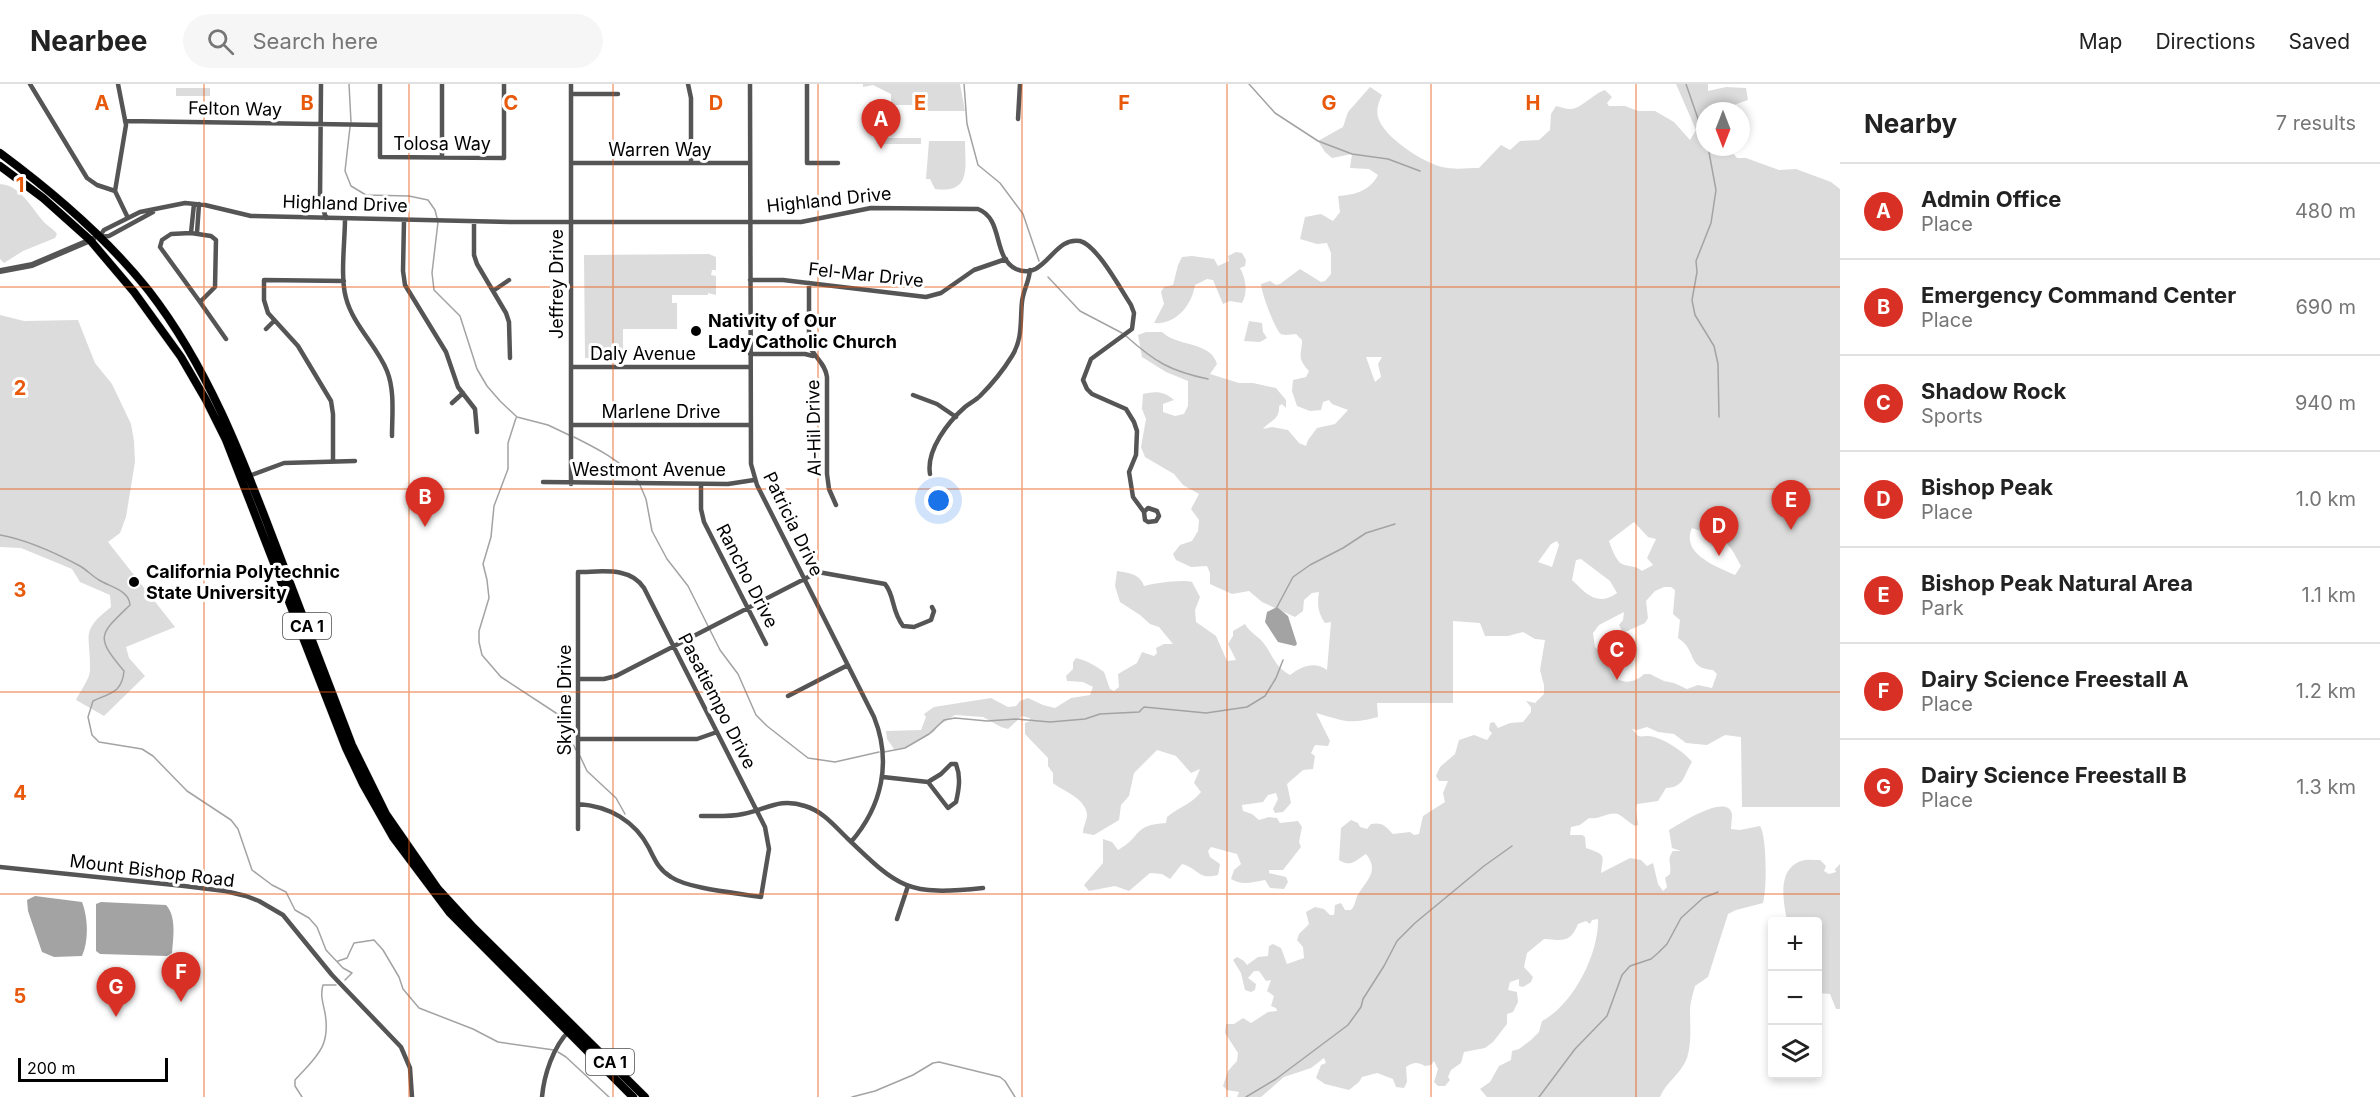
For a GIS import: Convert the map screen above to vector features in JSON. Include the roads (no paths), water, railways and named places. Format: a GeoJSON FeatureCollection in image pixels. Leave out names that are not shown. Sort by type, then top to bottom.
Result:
{"type":"FeatureCollection","features":[{"type":"Feature","properties":{"kind":"highway","name":"CA 1"},"geometry":{"type":"LineString","coordinates":[[0,153],[55,195],[99,237],[148,291],[196,363],[222,413],[245,478],[352,745],[386,814],[422,868],[454,907],[633,1097]]}},
{"type":"Feature","properties":{"kind":"highway","name":"CA 1"},"geometry":{"type":"LineString","coordinates":[[0,166],[43,198],[90,240],[134,292],[181,357],[206,400],[245,478]]}},
{"type":"Feature","properties":{"kind":"highway","name":"CA 1"},"geometry":{"type":"LineString","coordinates":[[571,1030],[645,1097]]}},
{"type":"Feature","properties":{"kind":"street"},"geometry":{"type":"LineString","coordinates":[[30,84],[87,178],[97,185],[115,191]]}},
{"type":"Feature","properties":{"kind":"street"},"geometry":{"type":"LineString","coordinates":[[118,84],[125,121],[115,191],[128,218]]}},
{"type":"Feature","properties":{"kind":"street"},"geometry":{"type":"LineString","coordinates":[[321,84],[320,199],[326,218]]}},
{"type":"Feature","properties":{"kind":"street"},"geometry":{"type":"LineString","coordinates":[[380,84],[380,125]]}},
{"type":"Feature","properties":{"kind":"street"},"geometry":{"type":"LineString","coordinates":[[442,84],[442,158]]}},
{"type":"Feature","properties":{"kind":"street","name":"Tolosa Way"},"geometry":{"type":"LineString","coordinates":[[380,125],[380,157],[504,158],[504,84]]}},
{"type":"Feature","properties":{"kind":"street","name":"Jeffrey Drive"},"geometry":{"type":"LineString","coordinates":[[571,84],[571,484]]}},
{"type":"Feature","properties":{"kind":"street"},"geometry":{"type":"LineString","coordinates":[[688,84],[691,98],[691,163]]}},
{"type":"Feature","properties":{"kind":"street","name":"Patricia Drive"},"geometry":{"type":"LineString","coordinates":[[750,84],[751,464],[754,480],[877,723],[882,743],[883,777],[872,812],[852,842]]}},
{"type":"Feature","properties":{"kind":"street"},"geometry":{"type":"LineString","coordinates":[[807,84],[807,163],[838,163]]}},
{"type":"Feature","properties":{"kind":"street"},"geometry":{"type":"LineString","coordinates":[[1018,118],[1020,84]]}},
{"type":"Feature","properties":{"kind":"street"},"geometry":{"type":"LineString","coordinates":[[571,94],[618,94]]}},
{"type":"Feature","properties":{"kind":"street","name":"Felton Way"},"geometry":{"type":"LineString","coordinates":[[125,121],[380,125]]}},
{"type":"Feature","properties":{"kind":"street","name":"Warren Way"},"geometry":{"type":"LineString","coordinates":[[571,163],[750,163]]}},
{"type":"Feature","properties":{"kind":"street"},"geometry":{"type":"LineString","coordinates":[[194,233],[196,204]]}},
{"type":"Feature","properties":{"kind":"street","name":"Highland Drive"},"geometry":{"type":"LineString","coordinates":[[99,237],[104,230],[140,212],[160,207],[196,204],[251,216],[474,222],[810,221],[871,208],[978,209],[992,219],[1006,259]]}},
{"type":"Feature","properties":{"kind":"street","name":"Highland Drive"},"geometry":{"type":"LineString","coordinates":[[0,272],[32,265],[90,240],[110,236],[160,207]]}},
{"type":"Feature","properties":{"kind":"street"},"geometry":{"type":"LineString","coordinates":[[345,219],[344,281],[348,305],[384,364],[390,379],[392,436]]}},
{"type":"Feature","properties":{"kind":"street"},"geometry":{"type":"LineString","coordinates":[[404,220],[405,285],[446,352],[455,381],[476,413],[477,432]]}},
{"type":"Feature","properties":{"kind":"street"},"geometry":{"type":"LineString","coordinates":[[474,222],[474,258],[508,319],[510,358]]}},
{"type":"Feature","properties":{"kind":"street"},"geometry":{"type":"LineString","coordinates":[[200,302],[215,287],[216,240],[211,236],[194,233],[171,234],[162,240],[160,247],[226,339]]}},
{"type":"Feature","properties":{"kind":"street"},"geometry":{"type":"LineString","coordinates":[[1006,259],[1016,268],[1029,270],[1038,268],[1066,243],[1077,241],[1085,243],[1094,251],[1131,305],[1134,313],[1132,329],[1091,359],[1083,380],[1092,394],[1126,409],[1134,422],[1137,431],[1136,455],[1129,472],[1133,497],[1144,512]]}},
{"type":"Feature","properties":{"kind":"street","name":"Fel-Mar Drive"},"geometry":{"type":"LineString","coordinates":[[750,280],[783,280],[931,296],[941,293],[974,270],[1006,259]]}},
{"type":"Feature","properties":{"kind":"street"},"geometry":{"type":"LineString","coordinates":[[930,474],[931,451],[956,417],[981,394],[1010,360],[1017,347],[1022,328],[1022,300],[1029,281],[1029,270]]}},
{"type":"Feature","properties":{"kind":"street"},"geometry":{"type":"LineString","coordinates":[[333,461],[333,410],[330,397],[298,346],[274,321],[266,307],[264,280],[344,281]]}},
{"type":"Feature","properties":{"kind":"street"},"geometry":{"type":"LineString","coordinates":[[493,291],[509,280]]}},
{"type":"Feature","properties":{"kind":"street","name":"Al-Hil Drive"},"geometry":{"type":"LineString","coordinates":[[808,283],[809,344],[826,370],[827,377],[827,474],[829,489],[836,505]]}},
{"type":"Feature","properties":{"kind":"street"},"geometry":{"type":"LineString","coordinates":[[266,328],[274,321]]}},
{"type":"Feature","properties":{"kind":"street"},"geometry":{"type":"LineString","coordinates":[[750,354],[805,354],[818,358]]}},
{"type":"Feature","properties":{"kind":"street","name":"Daly Avenue"},"geometry":{"type":"LineString","coordinates":[[571,367],[750,368]]}},
{"type":"Feature","properties":{"kind":"street"},"geometry":{"type":"LineString","coordinates":[[452,403],[463,393]]}},
{"type":"Feature","properties":{"kind":"street"},"geometry":{"type":"LineString","coordinates":[[913,395],[937,404],[956,417]]}},
{"type":"Feature","properties":{"kind":"street","name":"Marlene Drive"},"geometry":{"type":"LineString","coordinates":[[571,425],[750,425]]}},
{"type":"Feature","properties":{"kind":"street"},"geometry":{"type":"LineString","coordinates":[[245,478],[284,463],[355,461]]}},
{"type":"Feature","properties":{"kind":"street","name":"Westmont Avenue"},"geometry":{"type":"LineString","coordinates":[[543,482],[701,484],[754,480]]}},
{"type":"Feature","properties":{"kind":"street","name":"Rancho Drive"},"geometry":{"type":"LineString","coordinates":[[701,484],[701,509],[704,522],[766,644]]}},
{"type":"Feature","properties":{"kind":"street","name":"Pasatiempo Drive"},"geometry":{"type":"LineString","coordinates":[[578,572],[625,573],[636,578],[644,588],[765,827],[769,842],[761,897],[687,884],[674,879],[660,867],[644,838],[631,824],[606,809],[578,804]]}},
{"type":"Feature","properties":{"kind":"street","name":"Skyline Drive"},"geometry":{"type":"LineString","coordinates":[[578,572],[578,829]]}},
{"type":"Feature","properties":{"kind":"street"},"geometry":{"type":"LineString","coordinates":[[578,679],[612,677],[818,572],[885,584],[890,593],[895,616],[903,626],[908,628],[931,620],[934,611],[932,607]]}},
{"type":"Feature","properties":{"kind":"street"},"geometry":{"type":"LineString","coordinates":[[788,696],[848,665]]}},
{"type":"Feature","properties":{"kind":"street"},"geometry":{"type":"LineString","coordinates":[[578,739],[697,739],[717,732]]}},
{"type":"Feature","properties":{"kind":"street"},"geometry":{"type":"LineString","coordinates":[[883,777],[928,782],[951,764],[956,764],[959,771],[956,802],[948,808],[928,782]]}},
{"type":"Feature","properties":{"kind":"street"},"geometry":{"type":"LineString","coordinates":[[701,816],[736,815],[783,803],[806,806],[826,818],[888,876],[908,886],[936,892],[983,888]]}},
{"type":"Feature","properties":{"kind":"street","name":"Mount Bishop Road"},"geometry":{"type":"LineString","coordinates":[[0,867],[195,887],[246,896],[259,901],[283,915],[332,975],[401,1047],[410,1068],[412,1097]]}},
{"type":"Feature","properties":{"kind":"street"},"geometry":{"type":"LineString","coordinates":[[897,919],[908,886]]}},
{"type":"Feature","properties":{"kind":"street"},"geometry":{"type":"LineString","coordinates":[[542,1097],[558,1045],[571,1030]]}},
{"type":"Feature","properties":{"kind":"waterway"},"geometry":{"type":"LineString","coordinates":[[349,84],[351,122]]}},
{"type":"Feature","properties":{"kind":"waterway"},"geometry":{"type":"LineString","coordinates":[[964,84],[967,124],[978,165],[1000,183],[1023,214],[1039,261]]}},
{"type":"Feature","properties":{"kind":"waterway"},"geometry":{"type":"LineString","coordinates":[[1249,84],[1275,113],[1318,141],[1352,154],[1388,159],[1420,171]]}},
{"type":"Feature","properties":{"kind":"waterway"},"geometry":{"type":"LineString","coordinates":[[1686,84],[1696,113]]}},
{"type":"Feature","properties":{"kind":"waterway"},"geometry":{"type":"LineString","coordinates":[[350,127],[345,171],[351,186],[366,195],[409,196],[428,200],[435,210],[438,222],[432,273],[434,290],[460,316],[477,369],[487,386],[517,417],[548,425],[569,435]]}},
{"type":"Feature","properties":{"kind":"waterway"},"geometry":{"type":"LineString","coordinates":[[1710,156],[1716,190],[1711,223],[1696,261],[1697,272],[1692,300],[1695,315],[1714,346],[1718,364],[1719,417]]}},
{"type":"Feature","properties":{"kind":"waterway"},"geometry":{"type":"LineString","coordinates":[[1048,277],[1080,311],[1122,333]]}},
{"type":"Feature","properties":{"kind":"waterway"},"geometry":{"type":"LineString","coordinates":[[1126,336],[1146,353],[1173,369],[1208,379]]}},
{"type":"Feature","properties":{"kind":"waterway"},"geometry":{"type":"LineString","coordinates":[[516,418],[508,443],[508,469],[494,506],[491,537],[483,564],[489,598],[479,631],[479,642],[482,655],[501,677],[559,715],[576,750]]}},
{"type":"Feature","properties":{"kind":"waterway"},"geometry":{"type":"LineString","coordinates":[[574,437],[616,461],[638,481]]}},
{"type":"Feature","properties":{"kind":"waterway"},"geometry":{"type":"LineString","coordinates":[[640,485],[646,499],[652,531],[667,559],[688,586],[720,650],[738,674],[756,715],[808,758],[835,762],[879,752]]}},
{"type":"Feature","properties":{"kind":"waterway"},"geometry":{"type":"LineString","coordinates":[[1277,607],[1293,577],[1310,565],[1366,533],[1395,524]]}},
{"type":"Feature","properties":{"kind":"waterway"},"geometry":{"type":"LineString","coordinates":[[0,535],[31,543],[60,556],[123,592],[130,605],[112,623],[104,636],[108,650],[124,671],[123,678],[118,688],[93,701],[88,717],[92,735],[99,742],[142,749],[153,756],[187,791],[231,820],[238,829],[252,870],[286,892],[295,910],[309,918],[317,927],[326,950],[343,968],[352,973],[345,980]]}},
{"type":"Feature","properties":{"kind":"waterway"},"geometry":{"type":"LineString","coordinates":[[884,752],[905,748],[929,734],[944,720],[955,718],[1050,722],[1085,719],[1100,714],[1139,712],[1144,707],[1206,713],[1247,707],[1265,696],[1283,660]]}},
{"type":"Feature","properties":{"kind":"waterway"},"geometry":{"type":"LineString","coordinates":[[580,756],[587,771],[616,798],[625,814]]}},
{"type":"Feature","properties":{"kind":"waterway"},"geometry":{"type":"LineString","coordinates":[[1246,1097],[1276,1079],[1348,1025],[1361,1007],[1363,999],[1397,941],[1415,923],[1512,846]]}},
{"type":"Feature","properties":{"kind":"waterway"},"geometry":{"type":"LineString","coordinates":[[1539,1097],[1575,1049],[1607,1016],[1622,975],[1630,966],[1651,959],[1658,953],[1667,944],[1681,918],[1703,898],[1718,892]]}},
{"type":"Feature","properties":{"kind":"waterway"},"geometry":{"type":"LineString","coordinates":[[338,961],[347,958],[354,943],[374,940],[383,950],[399,977],[403,989],[419,1008],[473,1029],[498,1042],[554,1050]]}},
{"type":"Feature","properties":{"kind":"waterway"},"geometry":{"type":"LineString","coordinates":[[302,1097],[295,1086],[295,1080],[320,1051],[326,1035],[323,985],[336,985]]}},
{"type":"Feature","properties":{"kind":"waterway"},"geometry":{"type":"LineString","coordinates":[[558,1052],[609,1097]]}},
{"type":"Feature","properties":{"kind":"waterway"},"geometry":{"type":"LineString","coordinates":[[852,1097],[875,1091],[939,1062],[1000,1077],[1015,1097]]}},
{"type":"Feature","properties":{"kind":"place","name":"Admin Office"},"geometry":{"type":"Point","coordinates":[881,149]}},
{"type":"Feature","properties":{"kind":"place","name":"Nativity of Our Lady Catholic Church"},"geometry":{"type":"Point","coordinates":[696,331]}},
{"type":"Feature","properties":{"kind":"place","name":"Emergency Command Center"},"geometry":{"type":"Point","coordinates":[425,527]}},
{"type":"Feature","properties":{"kind":"place","name":"Bishop Peak Natural Area"},"geometry":{"type":"Point","coordinates":[1791,530]}},
{"type":"Feature","properties":{"kind":"place","name":"Bishop Peak"},"geometry":{"type":"Point","coordinates":[1719,556]}},
{"type":"Feature","properties":{"kind":"place","name":"California Polytechnic State University"},"geometry":{"type":"Point","coordinates":[134,582]}},
{"type":"Feature","properties":{"kind":"place","name":"Shadow Rock"},"geometry":{"type":"Point","coordinates":[1617,680]}},
{"type":"Feature","properties":{"kind":"place","name":"Dairy Science Freestall A"},"geometry":{"type":"Point","coordinates":[181,1002]}},
{"type":"Feature","properties":{"kind":"place","name":"Dairy Science Freestall B"},"geometry":{"type":"Point","coordinates":[116,1017]}}]}
